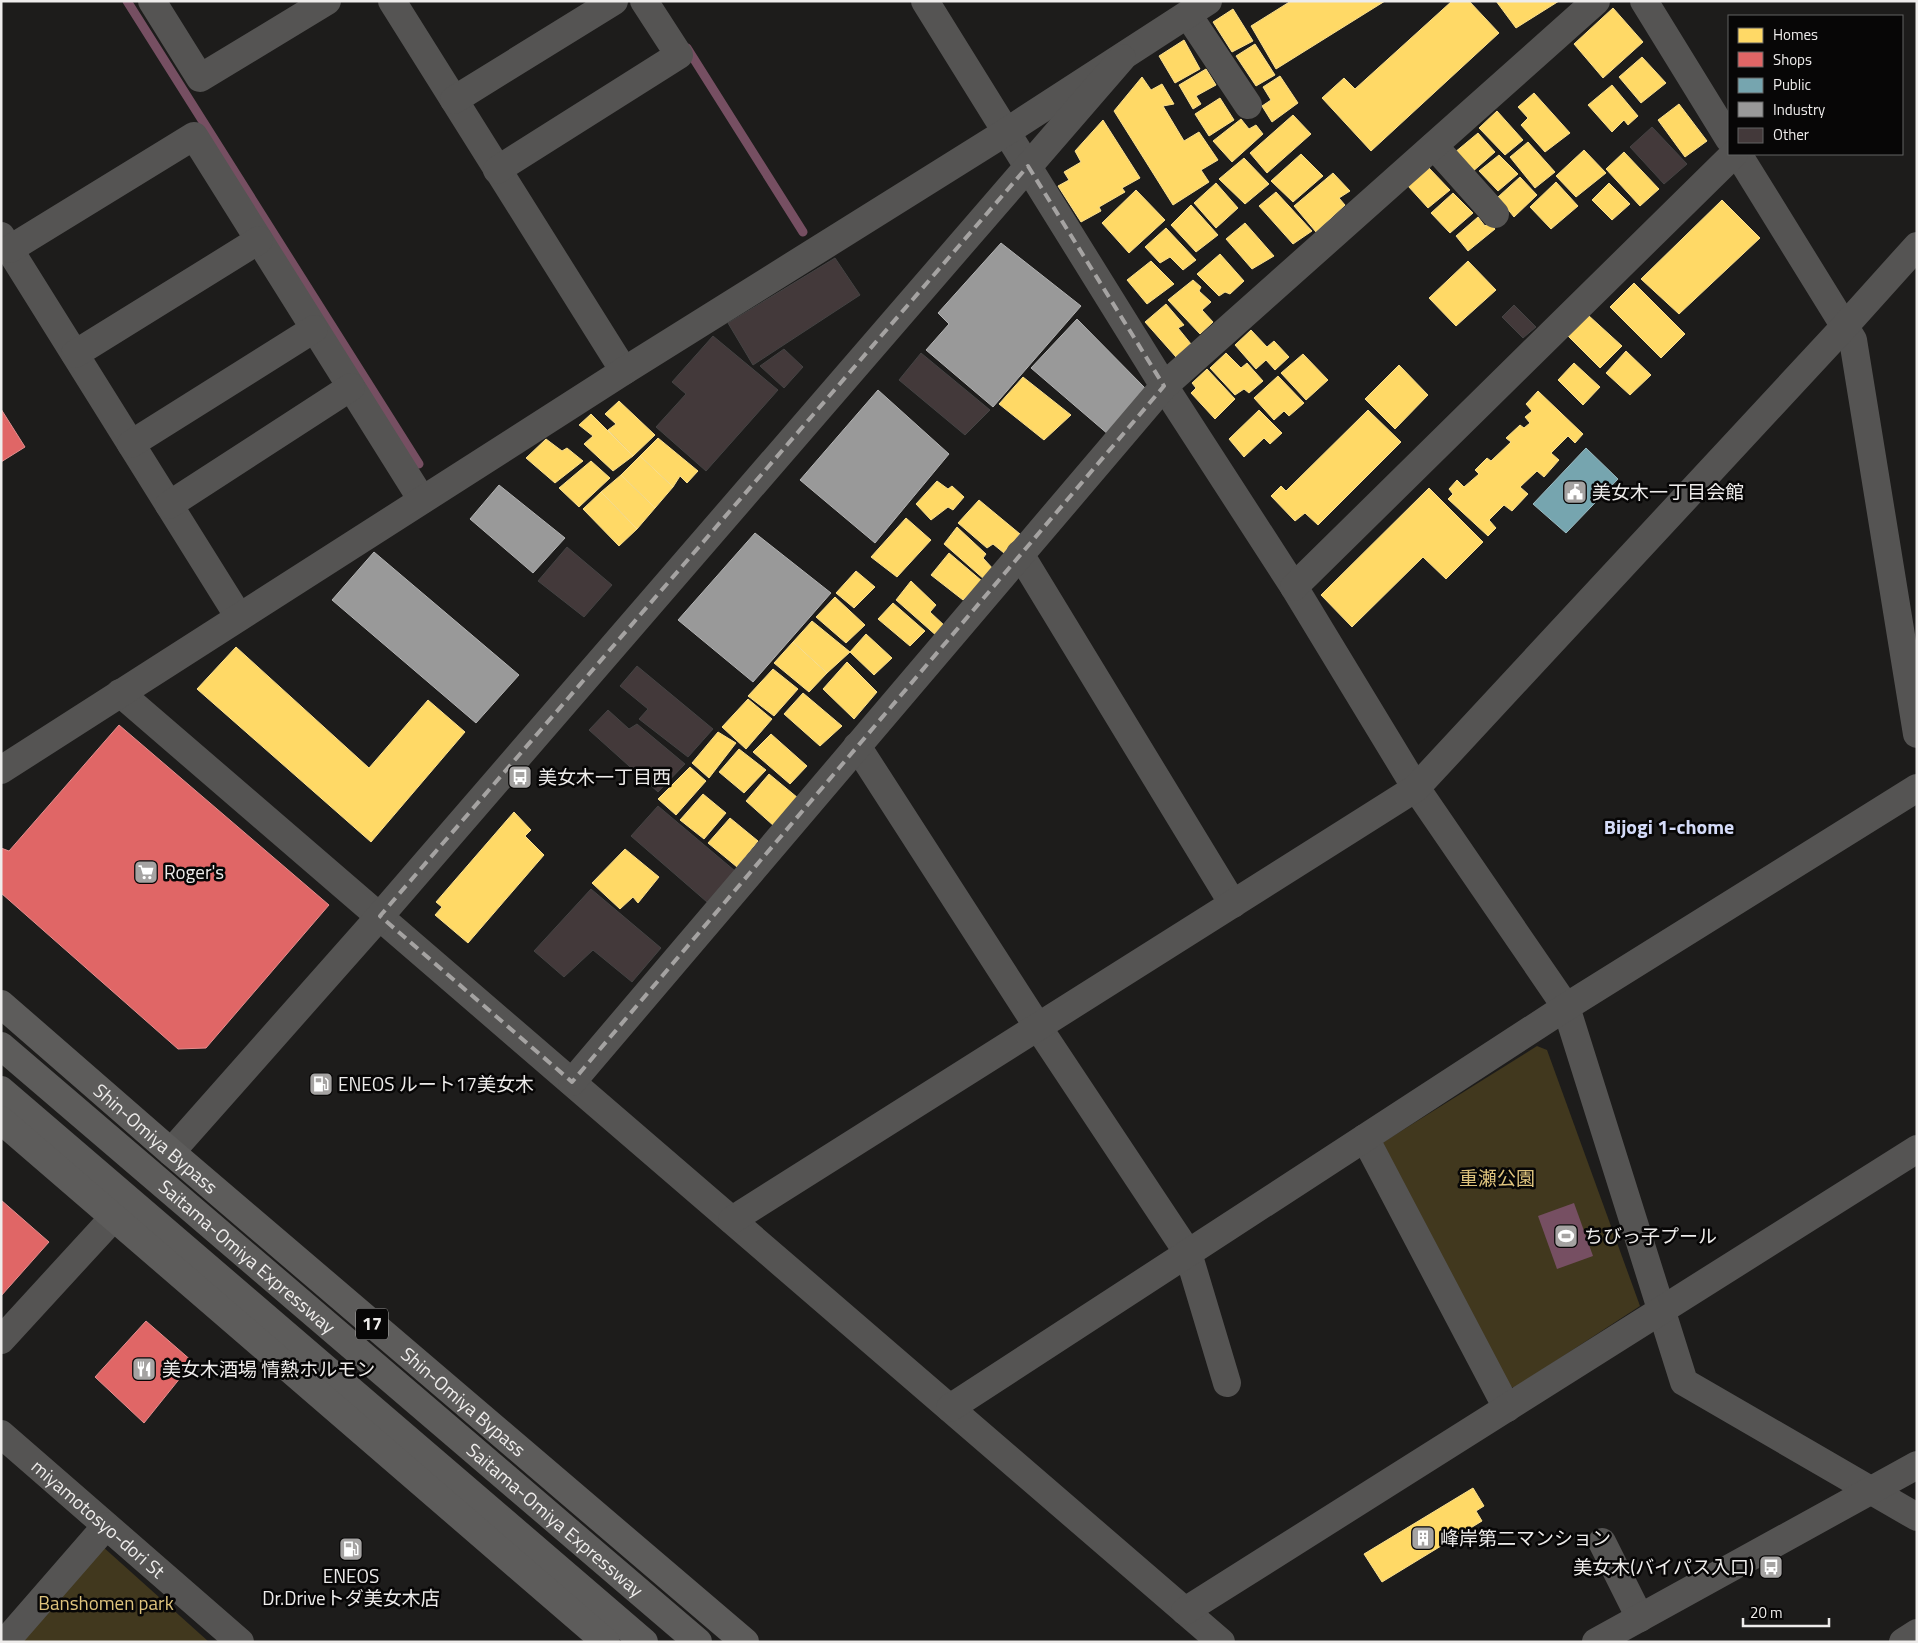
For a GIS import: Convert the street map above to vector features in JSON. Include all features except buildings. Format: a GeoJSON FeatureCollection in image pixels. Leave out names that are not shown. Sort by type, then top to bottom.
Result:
{"type":"FeatureCollection","features":[{"type":"Feature","properties":{"kind":"highway","name":"Shin-Omiya Bypass"},"geometry":{"type":"LineString","coordinates":[[1,1004],[171,1152],[745,1642]]}},
{"type":"Feature","properties":{"kind":"highway","name":"Saitama-Omiya Expressway"},"geometry":{"type":"LineString","coordinates":[[1,1046],[698,1642]]}},
{"type":"Feature","properties":{"kind":"highway","name":"Saitama-Omiya Expressway"},"geometry":{"type":"LineString","coordinates":[[1,1090],[644,1642]]}},
{"type":"Feature","properties":{"kind":"highway"},"geometry":{"type":"LineString","coordinates":[[1,1120],[606,1642]]}},
{"type":"Feature","properties":{"kind":"street"},"geometry":{"type":"LineString","coordinates":[[152,1],[200,78],[327,1]]}},
{"type":"Feature","properties":{"kind":"street"},"geometry":{"type":"LineString","coordinates":[[392,1],[624,371]]}},
{"type":"Feature","properties":{"kind":"street"},"geometry":{"type":"LineString","coordinates":[[454,100],[614,1]]}},
{"type":"Feature","properties":{"kind":"street"},"geometry":{"type":"LineString","coordinates":[[498,170],[678,55],[644,1]]}},
{"type":"Feature","properties":{"kind":"street"},"geometry":{"type":"LineString","coordinates":[[925,1],[1164,386],[1294,587],[1416,788],[1566,1007],[1684,1382],[1917,1517]]}},
{"type":"Feature","properties":{"kind":"street"},"geometry":{"type":"LineString","coordinates":[[572,1082],[1164,386],[1596,1]]}},
{"type":"Feature","properties":{"kind":"street"},"geometry":{"type":"LineString","coordinates":[[1644,1],[1728,138]]}},
{"type":"Feature","properties":{"kind":"street"},"geometry":{"type":"LineString","coordinates":[[1,770],[624,371],[1006,132],[1198,8],[1248,105]]}},
{"type":"Feature","properties":{"kind":"street"},"geometry":{"type":"LineString","coordinates":[[171,1152],[380,916],[1122,58]]}},
{"type":"Feature","properties":{"kind":"street"},"geometry":{"type":"LineString","coordinates":[[239,617],[6,242],[194,136],[422,500]]}},
{"type":"Feature","properties":{"kind":"street"},"geometry":{"type":"LineString","coordinates":[[1434,146],[1495,214]]}},
{"type":"Feature","properties":{"kind":"street"},"geometry":{"type":"LineString","coordinates":[[1294,587],[1733,155]]}},
{"type":"Feature","properties":{"kind":"street"},"geometry":{"type":"LineString","coordinates":[[1739,155],[1853,340],[1917,734]]}},
{"type":"Feature","properties":{"kind":"street"},"geometry":{"type":"LineString","coordinates":[[75,354],[259,240]]}},
{"type":"Feature","properties":{"kind":"street"},"geometry":{"type":"LineString","coordinates":[[732,1220],[1416,788],[1917,246]]}},
{"type":"Feature","properties":{"kind":"street"},"geometry":{"type":"LineString","coordinates":[[131,444],[314,329]]}},
{"type":"Feature","properties":{"kind":"street"},"geometry":{"type":"LineString","coordinates":[[169,505],[351,387]]}},
{"type":"Feature","properties":{"kind":"street"},"geometry":{"type":"LineString","coordinates":[[1020,554],[1232,904]]}},
{"type":"Feature","properties":{"kind":"street"},"geometry":{"type":"LineString","coordinates":[[120,693],[1221,1642]]}},
{"type":"Feature","properties":{"kind":"street"},"geometry":{"type":"LineString","coordinates":[[857,746],[1038,1027],[1188,1253],[1227,1383]]}},
{"type":"Feature","properties":{"kind":"street"},"geometry":{"type":"LineString","coordinates":[[950,1408],[1566,1007],[1917,788]]}},
{"type":"Feature","properties":{"kind":"street"},"geometry":{"type":"LineString","coordinates":[[1364,1138],[1507,1408]]}},
{"type":"Feature","properties":{"kind":"street"},"geometry":{"type":"LineString","coordinates":[[1185,1611],[1917,1149]]}},
{"type":"Feature","properties":{"kind":"street"},"geometry":{"type":"LineString","coordinates":[[1,1340],[114,1216]]}},
{"type":"Feature","properties":{"kind":"street","name":"miyamotosyo-dori St"},"geometry":{"type":"LineString","coordinates":[[1,1434],[240,1642]]}},
{"type":"Feature","properties":{"kind":"street"},"geometry":{"type":"LineString","coordinates":[[1596,1642],[1917,1465]]}},
{"type":"Feature","properties":{"kind":"street"},"geometry":{"type":"LineString","coordinates":[[5,1642],[106,1526]]}},
{"type":"Feature","properties":{"kind":"street"},"geometry":{"type":"LineString","coordinates":[[1602,1542],[1640,1618]]}},
{"type":"Feature","properties":{"kind":"street"},"geometry":{"type":"LineString","coordinates":[[1903,1642],[1917,1633]]}},
{"type":"Feature","properties":{"kind":"highlighted area"},"geometry":{"type":"Polygon","coordinates":[[[1028,166],[1164,386],[572,1082],[380,916],[1028,166]]]}},
{"type":"Feature","properties":{"kind":"green space","name":"重瀬公園"},"geometry":{"type":"Polygon","coordinates":[[[1537,1046],[1547,1050],[1640,1306],[1514,1388],[1505,1384],[1382,1143],[1537,1046]]]}},
{"type":"Feature","properties":{"kind":"green space","name":"Banshomen park"},"geometry":{"type":"Polygon","coordinates":[[[102,1546],[209,1642],[21,1642],[102,1546]]]}},
{"type":"Feature","properties":{"kind":"shaded area","name":"ちびっ子プール"},"geometry":{"type":"Polygon","coordinates":[[[1574,1203],[1593,1256],[1557,1269],[1538,1216],[1574,1203]]]}},
{"type":"Feature","properties":{"kind":"waterway"},"geometry":{"type":"LineString","coordinates":[[127,1],[419,464]]}},
{"type":"Feature","properties":{"kind":"waterway"},"geometry":{"type":"LineString","coordinates":[[687,48],[803,232]]}},
{"type":"Feature","properties":{"kind":"place","name":"美女木一丁目会館"},"geometry":{"type":"Point","coordinates":[1575,492]}},
{"type":"Feature","properties":{"kind":"place","name":"美女木一丁目西"},"geometry":{"type":"Point","coordinates":[520,777]}},
{"type":"Feature","properties":{"kind":"place","name":"Roger's"},"geometry":{"type":"Point","coordinates":[146,872]}},
{"type":"Feature","properties":{"kind":"place","name":"ENEOS ルート17美女木"},"geometry":{"type":"Point","coordinates":[321,1084]}},
{"type":"Feature","properties":{"kind":"place","name":"ちびっ子プール"},"geometry":{"type":"Point","coordinates":[1566,1236]}},
{"type":"Feature","properties":{"kind":"place","name":"美女木酒場 情熱ホルモン"},"geometry":{"type":"Point","coordinates":[144,1369]}},
{"type":"Feature","properties":{"kind":"place","name":"峰岸第二マンション"},"geometry":{"type":"Point","coordinates":[1423,1538]}},
{"type":"Feature","properties":{"kind":"place","name":"ENEOS Dr.Driveトダ美女木店"},"geometry":{"type":"Point","coordinates":[351,1549]}},
{"type":"Feature","properties":{"kind":"place","name":"美女木(バイパス入口)"},"geometry":{"type":"Point","coordinates":[1771,1567]}},
{"type":"Feature","properties":{"kind":"district","name":"Bijogi 1-chome"},"geometry":{"type":"Point","coordinates":[1669,827]}}]}
